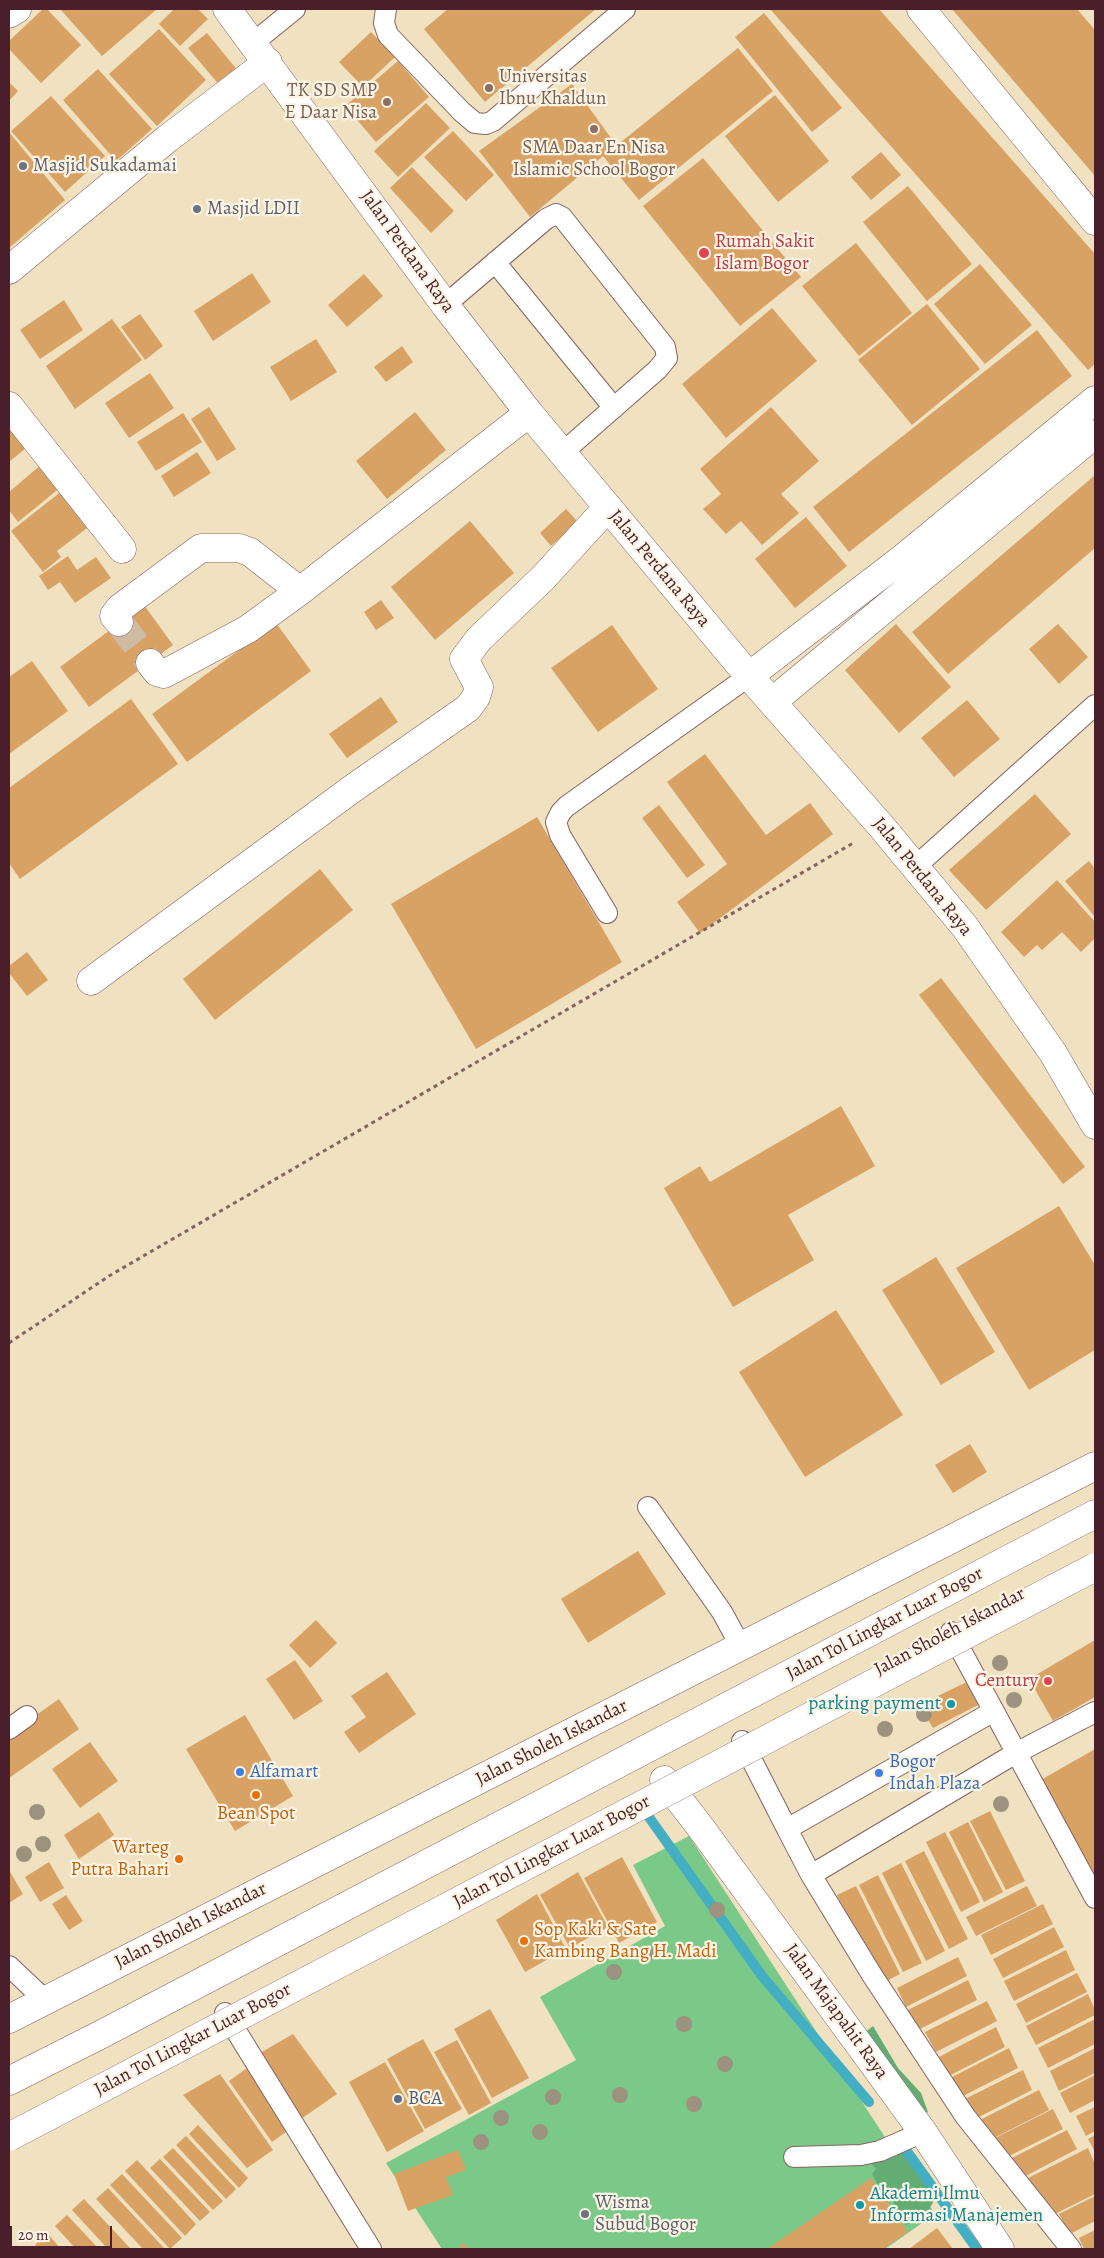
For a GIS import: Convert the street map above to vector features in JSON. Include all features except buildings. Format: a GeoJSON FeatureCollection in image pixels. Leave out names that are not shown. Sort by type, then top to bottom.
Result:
{"type":"FeatureCollection","features":[{"type":"Feature","properties":{"kind":"main road"},"geometry":{"type":"LineString","coordinates":[[9,14],[17,9]]}},
{"type":"Feature","properties":{"kind":"main road","name":"Jalan Perdana Raya"},"geometry":{"type":"LineString","coordinates":[[227,9],[445,305],[529,413],[749,676],[881,826],[965,927],[1052,1053],[1095,1125]]}},
{"type":"Feature","properties":{"kind":"main road"},"geometry":{"type":"LineString","coordinates":[[921,9],[1095,221]]}},
{"type":"Feature","properties":{"kind":"main road"},"geometry":{"type":"LineString","coordinates":[[9,270],[167,139],[260,52]]}},
{"type":"Feature","properties":{"kind":"main road"},"geometry":{"type":"LineString","coordinates":[[749,676],[903,558],[1095,400]]}},
{"type":"Feature","properties":{"kind":"main road"},"geometry":{"type":"LineString","coordinates":[[9,406],[122,549]]}},
{"type":"Feature","properties":{"kind":"main road"},"geometry":{"type":"LineString","coordinates":[[150,663],[156,672],[164,674],[248,629],[300,591],[529,413]]}},
{"type":"Feature","properties":{"kind":"main road"},"geometry":{"type":"LineString","coordinates":[[772,702],[1095,434]]}},
{"type":"Feature","properties":{"kind":"main road"},"geometry":{"type":"LineString","coordinates":[[90,980],[352,788],[468,708],[476,697],[479,687],[464,659],[479,639],[543,578],[608,507]]}},
{"type":"Feature","properties":{"kind":"main road"},"geometry":{"type":"LineString","coordinates":[[119,622],[114,616],[120,608],[201,548],[238,548],[250,552],[300,591]]}},
{"type":"Feature","properties":{"kind":"main road","name":"Jalan Sholeh Iskandar"},"geometry":{"type":"LineString","coordinates":[[9,2019],[44,1999],[1095,1466]]}},
{"type":"Feature","properties":{"kind":"main road","name":"Jalan Tol Lingkar Luar Bogor"},"geometry":{"type":"LineString","coordinates":[[9,2081],[1095,1514]]}},
{"type":"Feature","properties":{"kind":"main road","name":"Jalan Sholeh Iskandar"},"geometry":{"type":"LineString","coordinates":[[9,2127],[468,1882],[1095,1556]]}},
{"type":"Feature","properties":{"kind":"main road","name":"Jalan Tol Lingkar Luar Bogor"},"geometry":{"type":"LineString","coordinates":[[9,2137],[1095,1568]]}},
{"type":"Feature","properties":{"kind":"main road","name":"Jalan Majapahit Raya"},"geometry":{"type":"LineString","coordinates":[[664,1780],[923,2132],[1000,2249]]}},
{"type":"Feature","properties":{"kind":"lane"},"geometry":{"type":"LineString","coordinates":[[260,52],[295,9]]}},
{"type":"Feature","properties":{"kind":"lane"},"geometry":{"type":"LineString","coordinates":[[386,9],[384,23],[388,34],[462,112],[475,123],[486,124],[494,121],[625,9]]}},
{"type":"Feature","properties":{"kind":"lane"},"geometry":{"type":"LineString","coordinates":[[445,305],[546,219],[556,214],[562,217],[665,348],[667,358],[657,370],[562,453]]}},
{"type":"Feature","properties":{"kind":"lane"},"geometry":{"type":"LineString","coordinates":[[495,262],[614,408]]}},
{"type":"Feature","properties":{"kind":"lane"},"geometry":{"type":"LineString","coordinates":[[607,913],[560,835],[556,822],[561,812],[749,676]]}},
{"type":"Feature","properties":{"kind":"lane"},"geometry":{"type":"LineString","coordinates":[[915,867],[1095,705]]}},
{"type":"Feature","properties":{"kind":"lane"},"geometry":{"type":"LineString","coordinates":[[648,1507],[722,1612],[741,1647]]}},
{"type":"Feature","properties":{"kind":"lane"},"geometry":{"type":"LineString","coordinates":[[951,1632],[1095,1898]]}},
{"type":"Feature","properties":{"kind":"lane"},"geometry":{"type":"LineString","coordinates":[[787,1829],[994,1711]]}},
{"type":"Feature","properties":{"kind":"lane"},"geometry":{"type":"LineString","coordinates":[[811,1874],[1016,1753],[1095,1712]]}},
{"type":"Feature","properties":{"kind":"lane"},"geometry":{"type":"LineString","coordinates":[[9,1729],[27,1716]]}},
{"type":"Feature","properties":{"kind":"lane"},"geometry":{"type":"LineString","coordinates":[[742,1740],[811,1874],[872,1975],[965,2116],[1071,2249]]}},
{"type":"Feature","properties":{"kind":"lane"},"geometry":{"type":"LineString","coordinates":[[9,1966],[44,1999]]}},
{"type":"Feature","properties":{"kind":"lane"},"geometry":{"type":"LineString","coordinates":[[225,2013],[371,2249]]}},
{"type":"Feature","properties":{"kind":"lane"},"geometry":{"type":"LineString","coordinates":[[794,2158],[861,2155],[880,2151],[923,2132]]}},
{"type":"Feature","properties":{"kind":"path"},"geometry":{"type":"LineString","coordinates":[[9,1343],[109,1276],[817,866],[881,826]]}},
{"type":"Feature","properties":{"kind":"green space","name":"Wisma Subud Bogor"},"geometry":{"type":"Polygon","coordinates":[[[689,1836],[935,2214],[885,2249],[442,2249],[386,2163],[576,2060],[540,1997],[665,1926],[633,1865],[689,1836]]]}},
{"type":"Feature","properties":{"kind":"green space"},"geometry":{"type":"Polygon","coordinates":[[[873,2026],[898,2068],[921,2093],[928,2112],[912,2121],[854,2041],[873,2026]]]}},
{"type":"Feature","properties":{"kind":"green space"},"geometry":{"type":"Polygon","coordinates":[[[897,2140],[910,2163],[929,2185],[935,2199],[925,2216],[906,2225],[896,2214],[893,2201],[881,2190],[872,2174],[876,2169],[865,2157],[865,2146],[872,2142],[897,2140]]]}},
{"type":"Feature","properties":{"kind":"waterway"},"geometry":{"type":"LineString","coordinates":[[641,1806],[762,1976],[869,2102]]}},
{"type":"Feature","properties":{"kind":"waterway"},"geometry":{"type":"LineString","coordinates":[[906,2150],[977,2249]]}},
{"type":"Feature","properties":{"kind":"tunnel"},"geometry":{"type":"LineString","coordinates":[[119,622],[150,663]]}},
{"type":"Feature","properties":{"kind":"place","name":"Universitas Ibnu Khaldun"},"geometry":{"type":"Point","coordinates":[489,88]}},
{"type":"Feature","properties":{"kind":"place","name":"TK SD SMP E Daar Nisa"},"geometry":{"type":"Point","coordinates":[387,102]}},
{"type":"Feature","properties":{"kind":"place","name":"SMA Daar En Nisa Islamic School Bogor"},"geometry":{"type":"Point","coordinates":[594,129]}},
{"type":"Feature","properties":{"kind":"place","name":"Masjid Sukadamai"},"geometry":{"type":"Point","coordinates":[23,166]}},
{"type":"Feature","properties":{"kind":"place","name":"Masjid LDII"},"geometry":{"type":"Point","coordinates":[197,209]}},
{"type":"Feature","properties":{"kind":"place","name":"Rumah Sakit Islam Bogor"},"geometry":{"type":"Point","coordinates":[704,253]}},
{"type":"Feature","properties":{"kind":"place","name":"Century"},"geometry":{"type":"Point","coordinates":[1048,1681]}},
{"type":"Feature","properties":{"kind":"place","name":"parking payment"},"geometry":{"type":"Point","coordinates":[951,1704]}},
{"type":"Feature","properties":{"kind":"place","name":"Alfamart"},"geometry":{"type":"Point","coordinates":[240,1772]}},
{"type":"Feature","properties":{"kind":"place","name":"Bogor Indah Plaza"},"geometry":{"type":"Point","coordinates":[879,1773]}},
{"type":"Feature","properties":{"kind":"place","name":"Bean Spot"},"geometry":{"type":"Point","coordinates":[256,1795]}},
{"type":"Feature","properties":{"kind":"place","name":"Warteg Putra Bahari"},"geometry":{"type":"Point","coordinates":[179,1859]}},
{"type":"Feature","properties":{"kind":"place","name":"Sop Kaki & Sate Kambing Bang H. Madi"},"geometry":{"type":"Point","coordinates":[524,1941]}},
{"type":"Feature","properties":{"kind":"place","name":"BCA"},"geometry":{"type":"Point","coordinates":[398,2099]}},
{"type":"Feature","properties":{"kind":"place","name":"Akademi Ilmu Informasi Manajemen"},"geometry":{"type":"Point","coordinates":[860,2205]}},
{"type":"Feature","properties":{"kind":"place","name":"Wisma Subud Bogor"},"geometry":{"type":"Point","coordinates":[585,2214]}}]}
